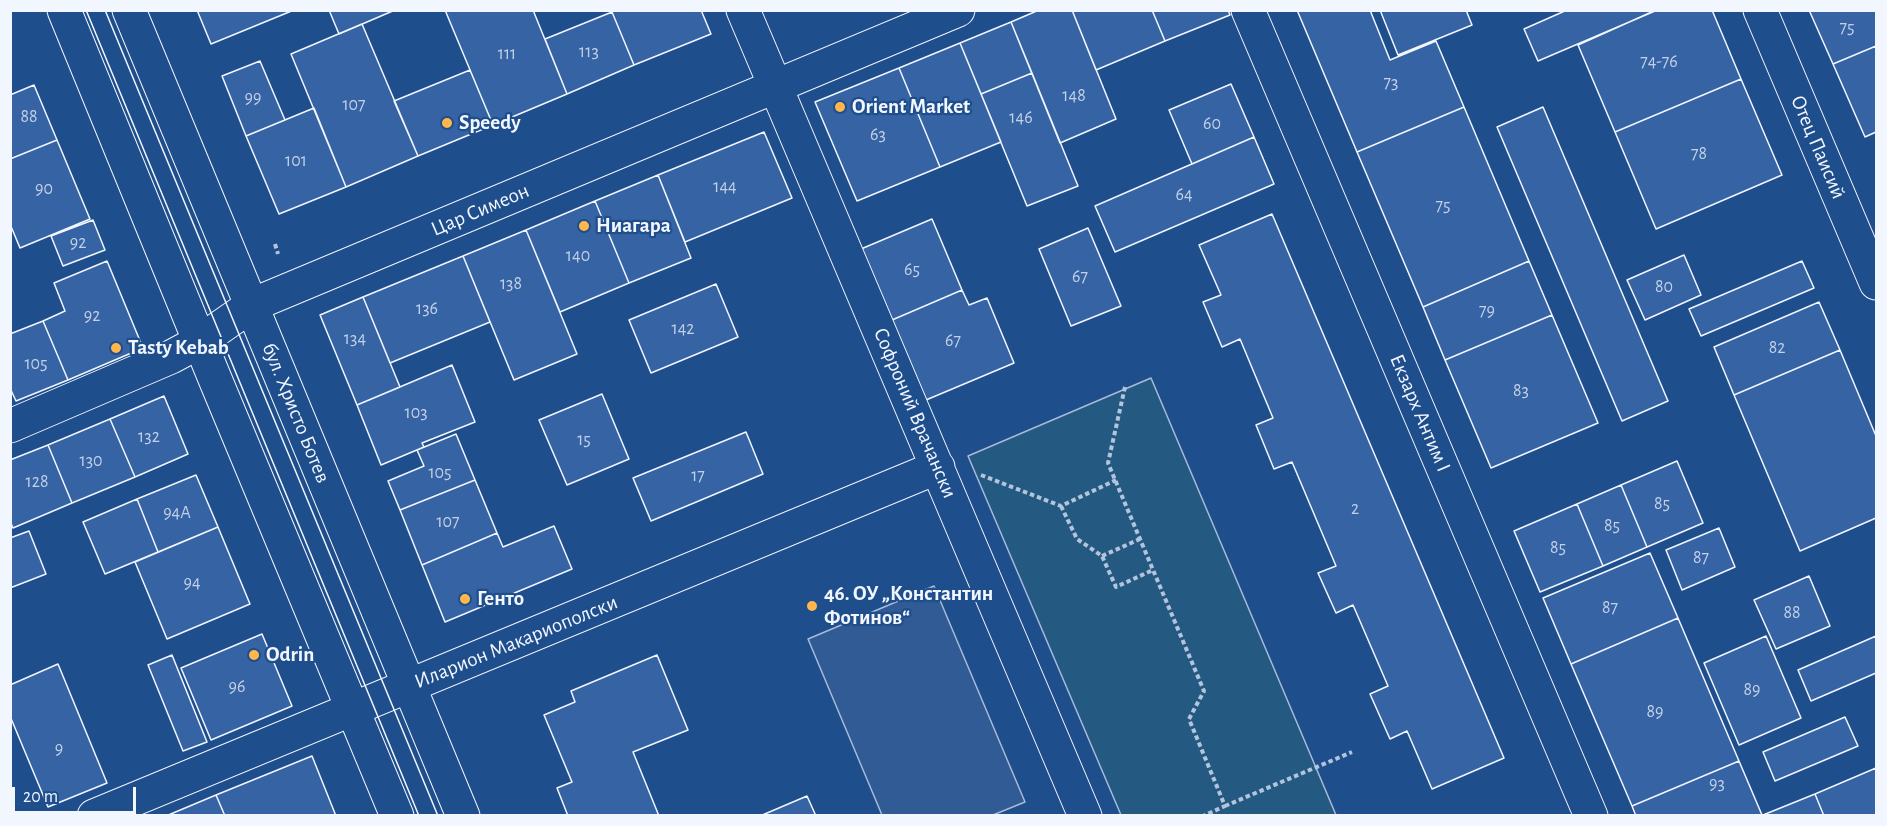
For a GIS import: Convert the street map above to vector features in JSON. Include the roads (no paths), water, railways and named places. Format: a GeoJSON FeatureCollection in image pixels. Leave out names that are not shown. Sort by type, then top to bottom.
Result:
{"type":"FeatureCollection","features":[{"type":"Feature","properties":{"kind":"street"},"geometry":{"type":"LineString","coordinates":[[64,10],[397,816]]}},
{"type":"Feature","properties":{"kind":"street","name":"бул. Христо Ботев"},"geometry":{"type":"LineString","coordinates":[[129,10],[463,816]]}},
{"type":"Feature","properties":{"kind":"street","name":"Софроний Врачански"},"geometry":{"type":"LineString","coordinates":[[743,10],[1085,816]]}},
{"type":"Feature","properties":{"kind":"street","name":"Цар Симеон"},"geometry":{"type":"LineString","coordinates":[[10,426],[171,357],[200,342],[252,305],[958,10]]}},
{"type":"Feature","properties":{"kind":"street","name":"Екзарх Антим I"},"geometry":{"type":"LineString","coordinates":[[1248,10],[1591,816]]}},
{"type":"Feature","properties":{"kind":"street","name":"Отец Паисий"},"geometry":{"type":"LineString","coordinates":[[1760,10],[1876,283]]}},
{"type":"Feature","properties":{"kind":"street","name":"Иларион Макариополски"},"geometry":{"type":"LineString","coordinates":[[94,816],[938,467]]}},
{"type":"Feature","properties":{"kind":"tram line"},"geometry":{"type":"LineString","coordinates":[[86,10],[419,816]]}},
{"type":"Feature","properties":{"kind":"tram line"},"geometry":{"type":"LineString","coordinates":[[105,10],[438,816]]}},
{"type":"Feature","properties":{"kind":"place","name":"Orient Market"},"geometry":{"type":"Point","coordinates":[840,107]}},
{"type":"Feature","properties":{"kind":"place","name":"Speedy"},"geometry":{"type":"Point","coordinates":[447,123]}},
{"type":"Feature","properties":{"kind":"place","name":"Ниагара"},"geometry":{"type":"Point","coordinates":[584,226]}},
{"type":"Feature","properties":{"kind":"place","name":"Tasty Kebab"},"geometry":{"type":"Point","coordinates":[116,348]}},
{"type":"Feature","properties":{"kind":"place","name":"Генто"},"geometry":{"type":"Point","coordinates":[465,599]}},
{"type":"Feature","properties":{"kind":"place","name":"46. ОУ „Константин Фотинов“"},"geometry":{"type":"Point","coordinates":[812,606]}},
{"type":"Feature","properties":{"kind":"place","name":"Odrin"},"geometry":{"type":"Point","coordinates":[254,655]}}]}
